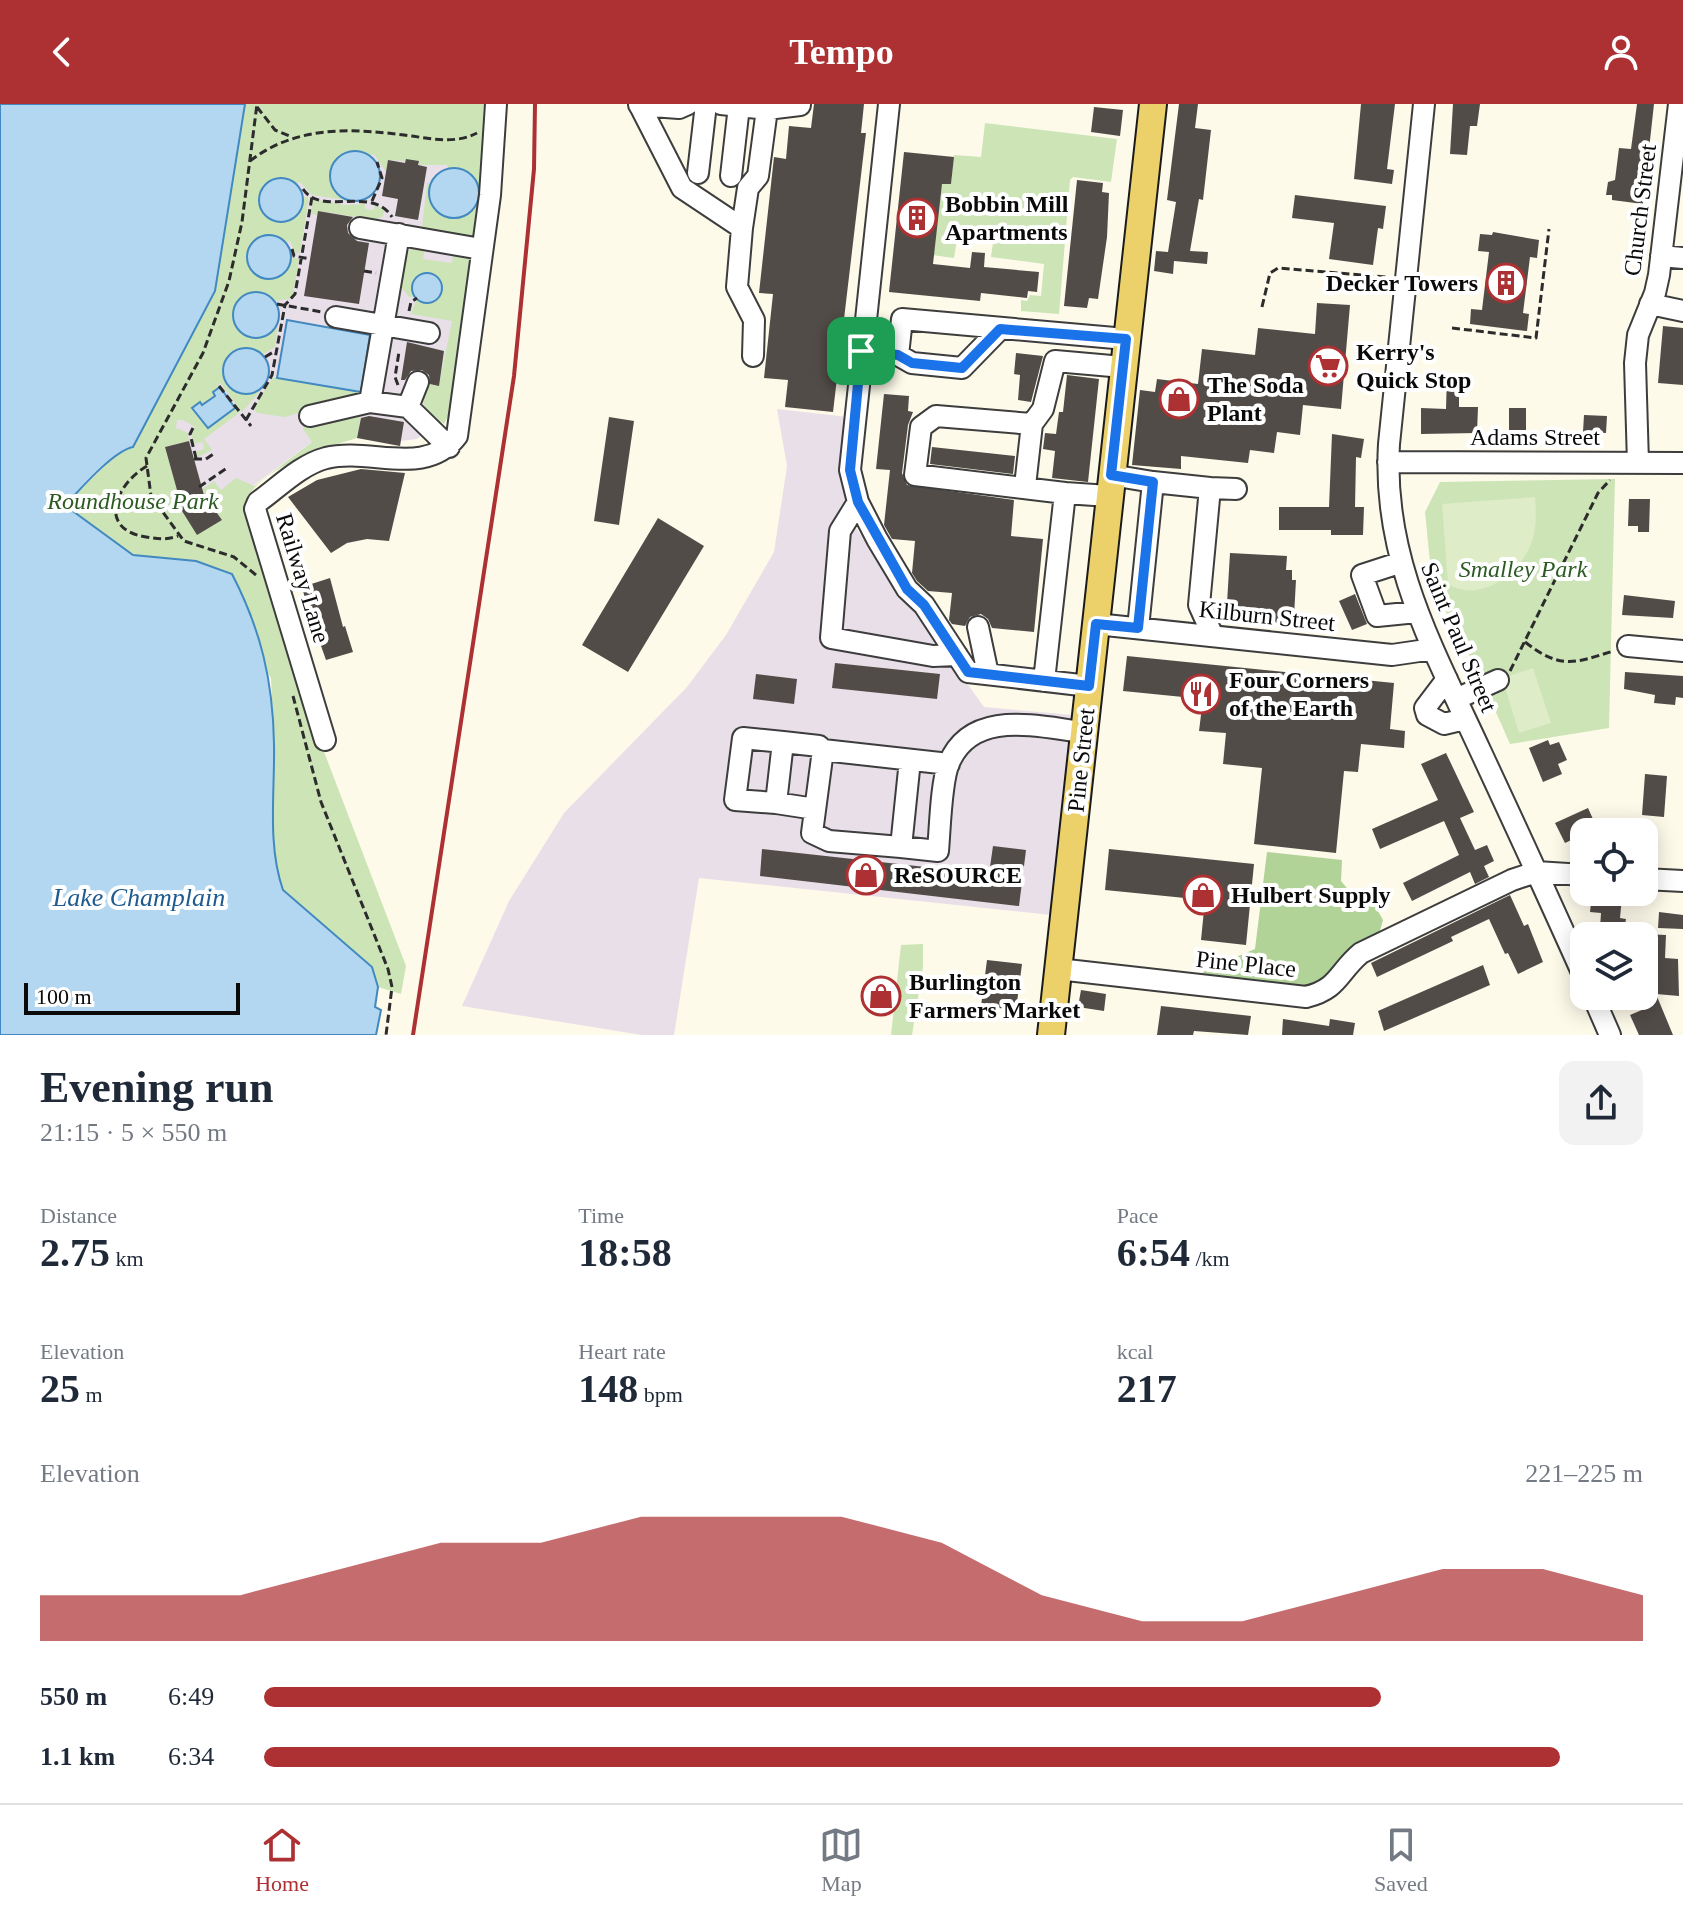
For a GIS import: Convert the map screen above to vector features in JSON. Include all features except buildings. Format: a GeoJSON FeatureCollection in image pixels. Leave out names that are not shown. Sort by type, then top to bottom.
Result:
{"type":"FeatureCollection","features":[{"type":"Feature","properties":{"kind":"main road","name":"Pine Street"},"geometry":{"type":"LineString","coordinates":[[1051,1035],[1153,104]]}},
{"type":"Feature","properties":{"kind":"street"},"geometry":{"type":"LineString","coordinates":[[639,104],[679,108],[688,104]]}},
{"type":"Feature","properties":{"kind":"street"},"geometry":{"type":"LineString","coordinates":[[639,104],[682,188],[742,228]]}},
{"type":"Feature","properties":{"kind":"street"},"geometry":{"type":"LineString","coordinates":[[698,173],[706,104]]}},
{"type":"Feature","properties":{"kind":"street"},"geometry":{"type":"LineString","coordinates":[[889,104],[850,470],[858,502],[907,589],[924,605],[968,672],[1089,686]]}},
{"type":"Feature","properties":{"kind":"street","name":"Saint Paul Street"},"geometry":{"type":"LineString","coordinates":[[1424,104],[1388,462],[1389,509],[1399,563],[1417,612],[1570,946]]}},
{"type":"Feature","properties":{"kind":"street","name":"Church Street"},"geometry":{"type":"LineString","coordinates":[[1638,463],[1635,363],[1638,335],[1655,293],[1679,104]]}},
{"type":"Feature","properties":{"kind":"street"},"geometry":{"type":"LineString","coordinates":[[731,176],[730,105],[767,109],[800,105]]}},
{"type":"Feature","properties":{"kind":"street"},"geometry":{"type":"LineString","coordinates":[[753,356],[754,320],[737,287],[748,188],[758,176],[767,109]]}},
{"type":"Feature","properties":{"kind":"street"},"geometry":{"type":"LineString","coordinates":[[310,416],[370,402],[408,407],[449,447],[457,436],[490,195],[496,112]]}},
{"type":"Feature","properties":{"kind":"street"},"geometry":{"type":"LineString","coordinates":[[360,228],[481,249]]}},
{"type":"Feature","properties":{"kind":"street"},"geometry":{"type":"LineString","coordinates":[[370,402],[399,234]]}},
{"type":"Feature","properties":{"kind":"street"},"geometry":{"type":"LineString","coordinates":[[1661,256],[1683,258]]}},
{"type":"Feature","properties":{"kind":"street"},"geometry":{"type":"LineString","coordinates":[[1650,304],[1683,311]]}},
{"type":"Feature","properties":{"kind":"street"},"geometry":{"type":"LineString","coordinates":[[336,317],[429,333]]}},
{"type":"Feature","properties":{"kind":"street"},"geometry":{"type":"LineString","coordinates":[[898,355],[902,319],[1126,339]]}},
{"type":"Feature","properties":{"kind":"street"},"geometry":{"type":"LineString","coordinates":[[861,351],[898,355],[912,363],[962,368],[1000,329]]}},
{"type":"Feature","properties":{"kind":"street"},"geometry":{"type":"LineString","coordinates":[[1025,486],[1032,424],[1043,409],[1055,361],[1123,367]]}},
{"type":"Feature","properties":{"kind":"street"},"geometry":{"type":"LineString","coordinates":[[408,384],[408,407]]}},
{"type":"Feature","properties":{"kind":"street"},"geometry":{"type":"LineString","coordinates":[[1032,424],[936,416],[921,427],[915,475],[1065,493],[1153,482],[1236,489]]}},
{"type":"Feature","properties":{"kind":"street","name":"Railway Lane"},"geometry":{"type":"LineString","coordinates":[[325,740],[255,509],[258,502],[308,465],[329,458],[364,455],[411,459],[439,454],[449,447]]}},
{"type":"Feature","properties":{"kind":"street","name":"Adams Street"},"geometry":{"type":"LineString","coordinates":[[1388,462],[1683,463]]}},
{"type":"Feature","properties":{"kind":"street"},"geometry":{"type":"LineString","coordinates":[[1138,628],[1153,482]]}},
{"type":"Feature","properties":{"kind":"street"},"geometry":{"type":"LineString","coordinates":[[1210,488],[1199,605],[1213,636]]}},
{"type":"Feature","properties":{"kind":"street"},"geometry":{"type":"LineString","coordinates":[[1044,681],[1065,493]]}},
{"type":"Feature","properties":{"kind":"street"},"geometry":{"type":"LineString","coordinates":[[858,502],[840,531],[831,638],[933,656],[957,655]]}},
{"type":"Feature","properties":{"kind":"street"},"geometry":{"type":"LineString","coordinates":[[1399,563],[1362,575],[1377,616],[1417,612]]}},
{"type":"Feature","properties":{"kind":"street","name":"Kilburn Street"},"geometry":{"type":"LineString","coordinates":[[1096,624],[1392,655],[1433,649]]}},
{"type":"Feature","properties":{"kind":"street"},"geometry":{"type":"LineString","coordinates":[[978,627],[988,674]]}},
{"type":"Feature","properties":{"kind":"street"},"geometry":{"type":"LineString","coordinates":[[1628,646],[1683,651]]}},
{"type":"Feature","properties":{"kind":"street"},"geometry":{"type":"LineString","coordinates":[[1447,679],[1425,708],[1427,715],[1444,724],[1465,719]]}},
{"type":"Feature","properties":{"kind":"street"},"geometry":{"type":"LineString","coordinates":[[1456,699],[1498,680]]}},
{"type":"Feature","properties":{"kind":"street"},"geometry":{"type":"LineString","coordinates":[[823,750],[812,833],[829,841],[938,851],[949,764],[968,737],[1004,723],[1084,732]]}},
{"type":"Feature","properties":{"kind":"street"},"geometry":{"type":"LineString","coordinates":[[815,809],[735,800],[743,738],[949,764]]}},
{"type":"Feature","properties":{"kind":"street"},"geometry":{"type":"LineString","coordinates":[[776,803],[783,742]]}},
{"type":"Feature","properties":{"kind":"street"},"geometry":{"type":"LineString","coordinates":[[901,847],[910,760]]}},
{"type":"Feature","properties":{"kind":"street"},"geometry":{"type":"LineString","coordinates":[[1536,872],[1570,874]]}},
{"type":"Feature","properties":{"kind":"street","name":"Pine Place"},"geometry":{"type":"LineString","coordinates":[[1058,969],[1306,997],[1334,986],[1352,961],[1383,941],[1512,880],[1536,872]]}},
{"type":"Feature","properties":{"kind":"street"},"geometry":{"type":"LineString","coordinates":[[1658,880],[1683,881]]}},
{"type":"Feature","properties":{"kind":"street"},"geometry":{"type":"LineString","coordinates":[[1599,1010],[1610,1035]]}},
{"type":"Feature","properties":{"kind":"path"},"geometry":{"type":"LineString","coordinates":[[256,105],[275,130],[292,137]]}},
{"type":"Feature","properties":{"kind":"path"},"geometry":{"type":"LineString","coordinates":[[256,105],[250,161],[292,137],[356,131],[447,141],[473,135],[496,112]]}},
{"type":"Feature","properties":{"kind":"path"},"geometry":{"type":"LineString","coordinates":[[372,201],[382,178],[377,162]]}},
{"type":"Feature","properties":{"kind":"path"},"geometry":{"type":"LineString","coordinates":[[303,189],[312,197],[344,203],[372,201],[386,207],[399,234]]}},
{"type":"Feature","properties":{"kind":"path"},"geometry":{"type":"LineString","coordinates":[[246,420],[272,375],[285,305],[295,294],[312,197]]}},
{"type":"Feature","properties":{"kind":"path"},"geometry":{"type":"LineString","coordinates":[[1452,328],[1536,338],[1549,229]]}},
{"type":"Feature","properties":{"kind":"path"},"geometry":{"type":"LineString","coordinates":[[292,249],[294,256],[310,259]]}},
{"type":"Feature","properties":{"kind":"path"},"geometry":{"type":"LineString","coordinates":[[1262,307],[1270,273],[1278,268],[1386,277]]}},
{"type":"Feature","properties":{"kind":"path"},"geometry":{"type":"LineString","coordinates":[[1417,280],[1480,287]]}},
{"type":"Feature","properties":{"kind":"path"},"geometry":{"type":"LineString","coordinates":[[411,302],[417,298]]}},
{"type":"Feature","properties":{"kind":"path"},"geometry":{"type":"LineString","coordinates":[[277,304],[336,317]]}},
{"type":"Feature","properties":{"kind":"path"},"geometry":{"type":"LineString","coordinates":[[265,357],[276,350]]}},
{"type":"Feature","properties":{"kind":"path"},"geometry":{"type":"LineString","coordinates":[[399,352],[395,377],[408,384]]}},
{"type":"Feature","properties":{"kind":"path"},"geometry":{"type":"LineString","coordinates":[[219,386],[251,426]]}},
{"type":"Feature","properties":{"kind":"path"},"geometry":{"type":"LineString","coordinates":[[193,428],[190,434],[195,458],[206,459],[215,453]]}},
{"type":"Feature","properties":{"kind":"path"},"geometry":{"type":"LineString","coordinates":[[1498,680],[1515,664],[1598,493],[1611,479],[1615,463]]}},
{"type":"Feature","properties":{"kind":"path"},"geometry":{"type":"LineString","coordinates":[[147,466],[133,474],[126,484],[115,515],[118,524],[132,535],[160,540],[179,535]]}},
{"type":"Feature","properties":{"kind":"path"},"geometry":{"type":"LineString","coordinates":[[199,487],[227,468]]}},
{"type":"Feature","properties":{"kind":"path"},"geometry":{"type":"LineString","coordinates":[[1525,642],[1547,659],[1577,662],[1628,646]]}},
{"type":"Feature","properties":{"kind":"path"},"geometry":{"type":"LineString","coordinates":[[386,1035],[390,1008]]}},
{"type":"Feature","properties":{"kind":"shaded area"},"geometry":{"type":"Polygon","coordinates":[[[340,146],[486,167],[441,419],[417,439],[401,441],[400,446],[357,438],[358,433],[313,441],[246,491],[228,531],[197,535],[177,503],[182,500],[163,442],[257,182],[340,146]]]}},
{"type":"Feature","properties":{"kind":"shaded area"},"geometry":{"type":"Polygon","coordinates":[[[777,409],[848,417],[851,521],[984,707],[1073,715],[1051,915],[699,878],[674,1035],[642,1035],[462,1006],[509,901],[564,813],[687,687],[726,635],[774,552],[787,466],[777,409]]]}},
{"type":"Feature","properties":{"kind":"green space","name":"Roundhouse Park"},"geometry":{"type":"Polygon","coordinates":[[[245,104],[492,104],[480,233],[471,236],[422,228],[427,183],[430,184],[429,192],[465,216],[477,205],[459,168],[448,168],[447,165],[418,165],[419,162],[388,160],[386,172],[374,154],[367,154],[344,199],[352,201],[312,195],[300,182],[297,184],[285,178],[270,181],[261,207],[273,219],[293,217],[302,205],[303,196],[309,198],[300,253],[296,254],[290,241],[286,243],[265,235],[249,265],[260,276],[272,278],[283,270],[291,257],[299,259],[293,294],[289,299],[275,301],[260,292],[253,339],[267,336],[278,326],[275,347],[263,354],[241,348],[228,357],[257,392],[263,388],[242,412],[220,383],[217,386],[213,392],[215,395],[202,405],[208,428],[235,408],[239,413],[204,439],[212,450],[198,457],[195,452],[204,449],[203,442],[193,444],[195,427],[183,420],[177,420],[176,428],[188,433],[189,441],[165,447],[177,490],[183,500],[177,503],[198,534],[222,520],[201,490],[214,481],[221,490],[236,478],[254,486],[312,442],[303,429],[305,424],[361,414],[357,438],[300,459],[259,483],[249,496],[248,507],[253,522],[248,524],[321,744],[406,966],[401,994],[378,987],[372,966],[283,890],[277,873],[273,833],[271,678],[196,561],[133,555],[70,509],[70,500],[122,449],[215,291],[245,104]]]}},
{"type":"Feature","properties":{"kind":"green space"},"geometry":{"type":"Polygon","coordinates":[[[985,123],[1117,139],[1111,182],[1073,177],[1070,180],[1059,314],[1021,311],[1021,300],[1027,301],[1030,295],[1041,296],[1044,264],[991,257],[993,243],[957,239],[954,258],[932,255],[942,183],[951,184],[954,155],[981,157],[985,123]]]}},
{"type":"Feature","properties":{"kind":"green space"},"geometry":{"type":"Polygon","coordinates":[[[313,199],[344,205],[365,204],[365,209],[374,210],[375,205],[385,209],[383,216],[376,220],[319,211],[318,215],[311,214],[313,199]]]}},
{"type":"Feature","properties":{"kind":"green space"},"geometry":{"type":"Polygon","coordinates":[[[417,246],[425,248],[423,259],[452,263],[454,251],[471,259],[462,387],[444,424],[426,408],[423,391],[424,383],[439,385],[452,321],[411,314],[417,298],[421,302],[430,273],[415,279],[414,297],[409,297],[399,284],[406,253],[417,246]]]}},
{"type":"Feature","properties":{"kind":"green space"},"geometry":{"type":"Polygon","coordinates":[[[365,368],[368,369],[362,393],[285,417],[257,413],[254,408],[273,377],[360,392],[365,368]]]}},
{"type":"Feature","properties":{"kind":"green space","name":"Smalley Park"},"geometry":{"type":"Polygon","coordinates":[[[1615,479],[1609,728],[1510,744],[1477,669],[1448,617],[1431,572],[1425,512],[1440,482],[1615,479]]]}},
{"type":"Feature","properties":{"kind":"green space"},"geometry":{"type":"Polygon","coordinates":[[[1535,497],[1532,541],[1527,553],[1509,574],[1486,588],[1460,589],[1448,584],[1442,504],[1535,497]]]}},
{"type":"Feature","properties":{"kind":"green space"},"geometry":{"type":"Polygon","coordinates":[[[1533,668],[1551,723],[1519,733],[1502,678],[1533,668]]]}},
{"type":"Feature","properties":{"kind":"green space"},"geometry":{"type":"Polygon","coordinates":[[[1267,852],[1342,860],[1341,881],[1351,893],[1370,897],[1383,920],[1379,934],[1318,990],[1199,978],[1205,970],[1255,949],[1267,852]]]}},
{"type":"Feature","properties":{"kind":"green space"},"geometry":{"type":"Polygon","coordinates":[[[923,944],[923,967],[912,1035],[891,1035],[901,945],[923,944]]]}},
{"type":"Feature","properties":{"kind":"water","name":"Lake Champlain"},"geometry":{"type":"Polygon","coordinates":[[[0,104],[245,104],[215,291],[133,447],[117,455],[91,478],[70,500],[70,509],[133,555],[196,561],[232,574],[251,615],[268,677],[274,744],[273,836],[283,890],[372,967],[378,987],[375,1007],[381,1010],[376,1035],[0,1035],[0,104]]]}},
{"type":"Feature","properties":{"kind":"water"},"geometry":{"type":"Polygon","coordinates":[[[355,151],[373,158],[380,176],[373,194],[355,201],[337,194],[330,176],[337,158],[355,151]]]}},
{"type":"Feature","properties":{"kind":"water"},"geometry":{"type":"Polygon","coordinates":[[[454,168],[472,175],[479,193],[472,211],[454,218],[436,211],[429,193],[436,175],[454,168]]]}},
{"type":"Feature","properties":{"kind":"water"},"geometry":{"type":"Polygon","coordinates":[[[281,178],[296,185],[303,200],[296,215],[281,222],[266,215],[259,200],[266,185],[281,178]]]}},
{"type":"Feature","properties":{"kind":"water"},"geometry":{"type":"Polygon","coordinates":[[[269,235],[284,242],[291,257],[284,272],[269,279],[254,272],[247,257],[254,242],[269,235]]]}},
{"type":"Feature","properties":{"kind":"water"},"geometry":{"type":"Polygon","coordinates":[[[427,273],[438,277],[442,288],[438,299],[427,303],[416,299],[412,288],[416,277],[427,273]]]}},
{"type":"Feature","properties":{"kind":"water"},"geometry":{"type":"Polygon","coordinates":[[[256,292],[273,298],[279,315],[273,332],[256,338],[239,332],[233,315],[239,298],[256,292]]]}},
{"type":"Feature","properties":{"kind":"water"},"geometry":{"type":"Polygon","coordinates":[[[287,320],[370,335],[361,392],[277,378],[287,320]]]}},
{"type":"Feature","properties":{"kind":"water"},"geometry":{"type":"Polygon","coordinates":[[[246,348],[263,354],[269,371],[263,388],[246,394],[229,388],[223,371],[229,354],[246,348]]]}},
{"type":"Feature","properties":{"kind":"water"},"geometry":{"type":"Polygon","coordinates":[[[220,387],[235,408],[208,428],[192,408],[215,396],[213,392],[220,387]]]}},
{"type":"Feature","properties":{"kind":"railway"},"geometry":{"type":"LineString","coordinates":[[413,1035],[514,376],[534,169],[535,104]]}},
{"type":"Feature","properties":{"kind":"place","name":"Bobbin Mill Apartments"},"geometry":{"type":"Point","coordinates":[917,218]}},
{"type":"Feature","properties":{"kind":"place","name":"Decker Towers"},"geometry":{"type":"Point","coordinates":[1506,283]}},
{"type":"Feature","properties":{"kind":"place","name":"Kerry's Quick Stop"},"geometry":{"type":"Point","coordinates":[1328,366]}},
{"type":"Feature","properties":{"kind":"place","name":"The Soda Plant"},"geometry":{"type":"Point","coordinates":[1179,399]}},
{"type":"Feature","properties":{"kind":"place","name":"Four Corners of the Earth"},"geometry":{"type":"Point","coordinates":[1201,694]}},
{"type":"Feature","properties":{"kind":"place","name":"ReSOURCE"},"geometry":{"type":"Point","coordinates":[866,875]}},
{"type":"Feature","properties":{"kind":"place","name":"Hulbert Supply"},"geometry":{"type":"Point","coordinates":[1203,895]}},
{"type":"Feature","properties":{"kind":"place","name":"Burlington Farmers Market"},"geometry":{"type":"Point","coordinates":[881,996]}},
{"type":"Feature","properties":{"kind":"route"},"geometry":{"type":"LineString","coordinates":[[1000,329],[1126,339],[1111,475],[1153,482],[1138,628],[1096,624],[1089,686],[968,672],[924,605],[907,589],[858,502],[850,470],[861,351],[898,355],[912,363],[962,368],[1000,329]]}}]}
